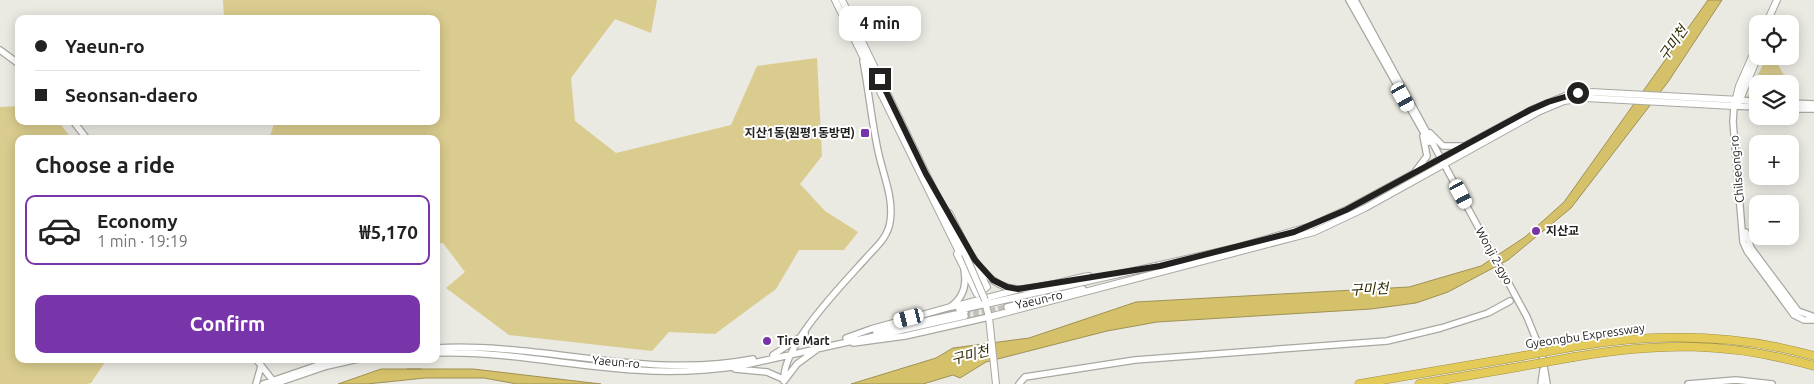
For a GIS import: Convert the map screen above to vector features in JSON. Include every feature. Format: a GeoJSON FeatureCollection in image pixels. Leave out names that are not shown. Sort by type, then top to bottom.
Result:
{"type":"FeatureCollection","features":[{"type":"Feature","properties":{"kind":"highway","name":"Gyeongbu Expressway"},"geometry":{"type":"LineString","coordinates":[[1359,384],[1572,347],[1636,339],[1695,337],[1745,341],[1814,356]]}},
{"type":"Feature","properties":{"kind":"highway","name":"Gyeongbu Expressway"},"geometry":{"type":"LineString","coordinates":[[1419,384],[1636,348],[1692,346],[1747,350],[1814,366]]}},
{"type":"Feature","properties":{"kind":"main road"},"geometry":{"type":"LineString","coordinates":[[835,0],[863,57],[926,174],[986,302],[996,384]]}},
{"type":"Feature","properties":{"kind":"main road"},"geometry":{"type":"LineString","coordinates":[[842,0],[929,191],[986,288],[976,293],[937,215],[929,191]]}},
{"type":"Feature","properties":{"kind":"main road"},"geometry":{"type":"LineString","coordinates":[[1770,15],[1777,0]]}},
{"type":"Feature","properties":{"kind":"main road"},"geometry":{"type":"LineString","coordinates":[[1775,15],[1782,0]]}},
{"type":"Feature","properties":{"kind":"main road"},"geometry":{"type":"LineString","coordinates":[[1737,104],[1739,86],[1749,63]]}},
{"type":"Feature","properties":{"kind":"main road"},"geometry":{"type":"LineString","coordinates":[[1737,104],[1754,65]]}},
{"type":"Feature","properties":{"kind":"main road","name":"Yaeun-ro"},"geometry":{"type":"LineString","coordinates":[[1160,266],[1235,248],[1311,226],[1413,173],[1441,162],[1462,146],[1548,102],[1578,93],[1603,96]]}},
{"type":"Feature","properties":{"kind":"main road"},"geometry":{"type":"LineString","coordinates":[[1603,96],[1686,98],[1737,104]]}},
{"type":"Feature","properties":{"kind":"main road"},"geometry":{"type":"LineString","coordinates":[[1603,96],[1680,103],[1737,104]]}},
{"type":"Feature","properties":{"kind":"main road","name":"Yaeun-ro"},"geometry":{"type":"LineString","coordinates":[[1189,264],[1314,232],[1365,208],[1441,162],[1552,105],[1576,99],[1603,96]]}},
{"type":"Feature","properties":{"kind":"main road"},"geometry":{"type":"LineString","coordinates":[[964,253],[993,280],[1007,287],[1022,288],[1160,266]]}},
{"type":"Feature","properties":{"kind":"main road"},"geometry":{"type":"LineString","coordinates":[[989,317],[1189,264]]}},
{"type":"Feature","properties":{"kind":"main road"},"geometry":{"type":"LineString","coordinates":[[1003,314],[997,313],[995,309],[996,304],[1126,272]]}},
{"type":"Feature","properties":{"kind":"main road"},"geometry":{"type":"LineString","coordinates":[[986,302],[1005,303]]}},
{"type":"Feature","properties":{"kind":"street"},"geometry":{"type":"LineString","coordinates":[[1349,0],[1424,129],[1443,146],[1462,146]]}},
{"type":"Feature","properties":{"kind":"street"},"geometry":{"type":"LineString","coordinates":[[1355,0],[1424,129],[1427,156],[1413,173]]}},
{"type":"Feature","properties":{"kind":"street"},"geometry":{"type":"LineString","coordinates":[[0,50],[15,61]]}},
{"type":"Feature","properties":{"kind":"street"},"geometry":{"type":"LineString","coordinates":[[783,382],[793,352],[805,332],[822,308],[877,247],[888,230],[891,211],[863,57]]}},
{"type":"Feature","properties":{"kind":"street"},"geometry":{"type":"LineString","coordinates":[[869,89],[877,80]]}},
{"type":"Feature","properties":{"kind":"street"},"geometry":{"type":"LineString","coordinates":[[1737,104],[1749,103]]}},
{"type":"Feature","properties":{"kind":"street"},"geometry":{"type":"LineString","coordinates":[[1799,103],[1814,104]]}},
{"type":"Feature","properties":{"kind":"street"},"geometry":{"type":"LineString","coordinates":[[1737,104],[1749,106]]}},
{"type":"Feature","properties":{"kind":"street","name":"Chilseong-ro"},"geometry":{"type":"LineString","coordinates":[[1737,104],[1733,122],[1743,242],[1747,252],[1794,315],[1804,320],[1814,318]]}},
{"type":"Feature","properties":{"kind":"street"},"geometry":{"type":"LineString","coordinates":[[1799,109],[1814,110]]}},
{"type":"Feature","properties":{"kind":"street"},"geometry":{"type":"LineString","coordinates":[[76,125],[84,135]]}},
{"type":"Feature","properties":{"kind":"street","name":"Wonji 2-gyo"},"geometry":{"type":"LineString","coordinates":[[1424,129],[1513,291],[1536,337],[1543,361]]}},
{"type":"Feature","properties":{"kind":"street","name":"Yaeun-ro"},"geometry":{"type":"LineString","coordinates":[[1005,303],[1189,264]]}},
{"type":"Feature","properties":{"kind":"street","name":"Yaeun-ro"},"geometry":{"type":"LineString","coordinates":[[1005,303],[1160,266]]}},
{"type":"Feature","properties":{"kind":"street"},"geometry":{"type":"LineString","coordinates":[[944,309],[952,305],[961,295],[965,286],[964,270]]}},
{"type":"Feature","properties":{"kind":"street"},"geometry":{"type":"LineString","coordinates":[[846,338],[871,328],[1022,288]]}},
{"type":"Feature","properties":{"kind":"street"},"geometry":{"type":"LineString","coordinates":[[1018,384],[1025,377],[1135,360],[1395,339],[1441,328],[1478,316],[1510,301]]}},
{"type":"Feature","properties":{"kind":"street"},"geometry":{"type":"LineString","coordinates":[[870,333],[971,308],[986,302]]}},
{"type":"Feature","properties":{"kind":"street"},"geometry":{"type":"LineString","coordinates":[[965,317],[977,315],[976,309],[971,308]]}},
{"type":"Feature","properties":{"kind":"street"},"geometry":{"type":"LineString","coordinates":[[965,317],[989,317]]}},
{"type":"Feature","properties":{"kind":"street","name":"Yaeun-ro"},"geometry":{"type":"LineString","coordinates":[[824,345],[870,333],[965,317]]}},
{"type":"Feature","properties":{"kind":"street","name":"Yaeun-ro"},"geometry":{"type":"LineString","coordinates":[[440,353],[494,355],[636,370],[673,372],[719,369],[824,345],[965,317]]}},
{"type":"Feature","properties":{"kind":"street"},"geometry":{"type":"LineString","coordinates":[[805,332],[805,337],[809,342],[824,345]]}},
{"type":"Feature","properties":{"kind":"street"},"geometry":{"type":"LineString","coordinates":[[773,354],[790,345],[805,332]]}},
{"type":"Feature","properties":{"kind":"street"},"geometry":{"type":"LineString","coordinates":[[783,382],[797,364],[824,345]]}},
{"type":"Feature","properties":{"kind":"street","name":"Yaeun-ro"},"geometry":{"type":"LineString","coordinates":[[440,348],[484,348],[663,366],[725,364],[773,354],[793,352]]}},
{"type":"Feature","properties":{"kind":"street"},"geometry":{"type":"LineString","coordinates":[[1541,384],[1543,361]]}},
{"type":"Feature","properties":{"kind":"street"},"geometry":{"type":"LineString","coordinates":[[1543,361],[1547,384]]}},
{"type":"Feature","properties":{"kind":"street"},"geometry":{"type":"LineString","coordinates":[[1543,361],[1552,384]]}},
{"type":"Feature","properties":{"kind":"street"},"geometry":{"type":"LineString","coordinates":[[259,363],[274,383]]}},
{"type":"Feature","properties":{"kind":"street"},"geometry":{"type":"LineString","coordinates":[[274,383],[326,363]]}},
{"type":"Feature","properties":{"kind":"street"},"geometry":{"type":"LineString","coordinates":[[263,384],[274,383],[340,363]]}},
{"type":"Feature","properties":{"kind":"street"},"geometry":{"type":"LineString","coordinates":[[256,384],[261,366]]}},
{"type":"Feature","properties":{"kind":"street"},"geometry":{"type":"LineString","coordinates":[[719,369],[767,372],[783,382]]}},
{"type":"Feature","properties":{"kind":"street"},"geometry":{"type":"LineString","coordinates":[[1688,384],[1736,380],[1772,384]]}},
{"type":"Feature","properties":{"kind":"shaded area"},"geometry":{"type":"Polygon","coordinates":[[[223,0],[657,0],[651,33],[615,19],[571,78],[575,121],[616,153],[731,125],[757,66],[817,58],[822,156],[800,184],[825,211],[858,232],[844,250],[799,250],[776,289],[715,334],[669,332],[652,351],[509,335],[446,288],[465,272],[443,243],[440,243],[440,135],[270,135],[274,125],[440,125],[440,15],[224,15],[223,0]]]}},
{"type":"Feature","properties":{"kind":"shaded area"},"geometry":{"type":"Polygon","coordinates":[[[1763,65],[1778,65],[1784,75],[1758,75],[1763,65]]]}},
{"type":"Feature","properties":{"kind":"shaded area"},"geometry":{"type":"Polygon","coordinates":[[[15,106],[15,125],[61,125],[69,135],[15,135],[15,363],[104,363],[91,383],[0,384],[0,107],[15,106]]]}},
{"type":"Feature","properties":{"kind":"water","name":"구미천"},"geometry":{"type":"Polygon","coordinates":[[[1708,0],[1722,0],[1668,82],[1571,208],[1508,260],[1448,292],[1416,303],[1371,309],[1157,322],[1107,331],[986,362],[960,378],[953,375],[923,384],[851,384],[936,358],[953,348],[1029,338],[1136,302],[1409,287],[1481,266],[1525,237],[1564,202],[1708,0]]]}},
{"type":"Feature","properties":{"kind":"water"},"geometry":{"type":"Polygon","coordinates":[[[381,369],[473,369],[601,384],[517,384],[484,378],[425,378],[367,384],[338,384],[381,369]]]}},
{"type":"Feature","properties":{"kind":"waterway"},"geometry":{"type":"LineString","coordinates":[[407,369],[421,369]]}},
{"type":"Feature","properties":{"kind":"tunnel"},"geometry":{"type":"LineString","coordinates":[[965,312],[990,306]]}},
{"type":"Feature","properties":{"kind":"tunnel"},"geometry":{"type":"LineString","coordinates":[[965,316],[1007,307]]}},
{"type":"Feature","properties":{"kind":"place","name":"지산1동(원평1동방면)"},"geometry":{"type":"Point","coordinates":[865,133]}},
{"type":"Feature","properties":{"kind":"place","name":"지산교"},"geometry":{"type":"Point","coordinates":[1536,231]}},
{"type":"Feature","properties":{"kind":"place","name":"Tire Mart"},"geometry":{"type":"Point","coordinates":[767,341]}},
{"type":"Feature","properties":{"kind":"route"},"geometry":{"type":"LineString","coordinates":[[880,79],[926,174],[971,254],[993,280],[1007,287],[1018,289],[1160,266],[1294,232],[1324,221],[1346,210],[1530,110],[1548,102],[1578,93]]}}]}
